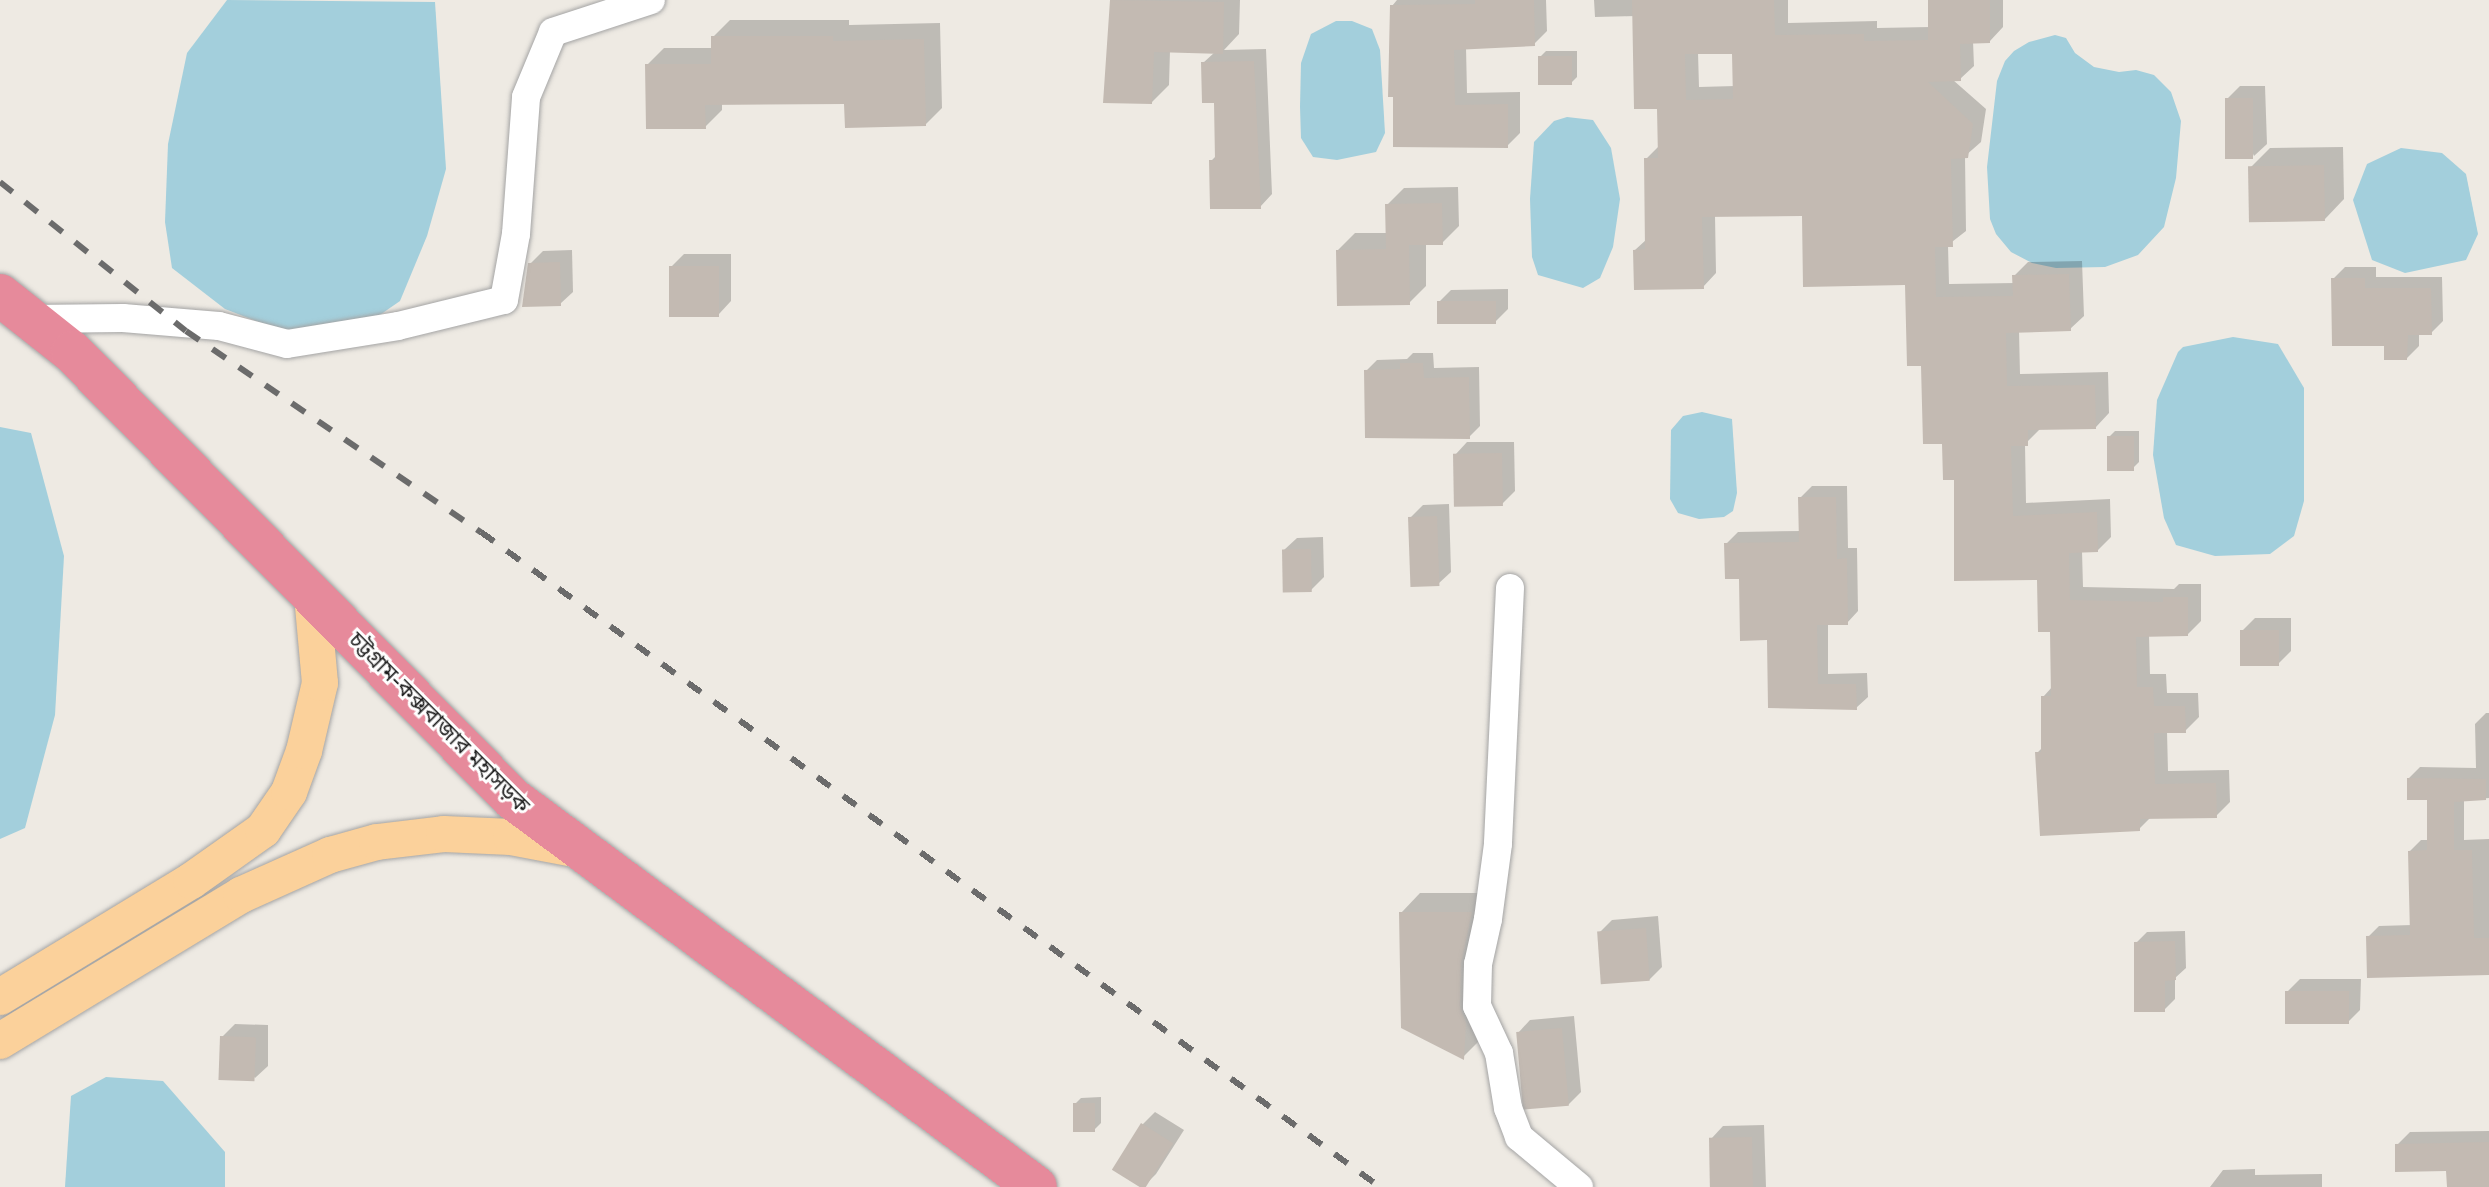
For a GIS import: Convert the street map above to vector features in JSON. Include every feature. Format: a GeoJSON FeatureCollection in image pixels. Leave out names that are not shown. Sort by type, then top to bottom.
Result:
{"type":"FeatureCollection","features":[{"type":"Feature","properties":{"kind":"highway","name":"চট্টগ্রাম-কক্সবাজার মহাসড়ক"},"geometry":{"type":"LineString","coordinates":[[15,307],[72,352],[513,799],[1036,1187]]}},
{"type":"Feature","properties":{"kind":"main road"},"geometry":{"type":"LineString","coordinates":[[0,997],[191,881],[263,830],[289,792],[304,751],[320,683],[312,595]]}},
{"type":"Feature","properties":{"kind":"main road"},"geometry":{"type":"LineString","coordinates":[[0,1041],[241,895],[330,855],[377,842],[444,834],[511,837],[580,850]]}},
{"type":"Feature","properties":{"kind":"street"},"geometry":{"type":"LineString","coordinates":[[15,307],[219,326],[287,344],[398,326],[504,300],[516,234],[526,97],[553,32],[651,0]]}},
{"type":"Feature","properties":{"kind":"street"},"geometry":{"type":"LineString","coordinates":[[1510,588],[1498,844],[1488,919],[1478,964],[1477,1006],[1499,1053],[1508,1108],[1519,1137],[1579,1187]]}},
{"type":"Feature","properties":{"kind":"water"},"geometry":{"type":"Polygon","coordinates":[[[227,0],[435,2],[446,169],[427,236],[400,301],[361,328],[297,337],[225,309],[172,268],[165,222],[168,144],[187,53],[227,0]]]}},
{"type":"Feature","properties":{"kind":"water"},"geometry":{"type":"Polygon","coordinates":[[[1336,21],[1352,21],[1372,29],[1380,50],[1385,133],[1376,152],[1337,160],[1313,157],[1301,138],[1300,107],[1301,63],[1311,34],[1336,21]]]}},
{"type":"Feature","properties":{"kind":"water"},"geometry":{"type":"Polygon","coordinates":[[[2055,35],[2066,38],[2075,53],[2094,67],[2119,72],[2136,70],[2154,75],[2171,92],[2181,121],[2176,178],[2164,227],[2138,255],[2105,267],[2056,268],[2032,263],[2011,252],[1996,234],[1990,219],[1987,167],[1997,81],[2005,61],[2014,51],[2029,42],[2055,35]]]}},
{"type":"Feature","properties":{"kind":"water"},"geometry":{"type":"Polygon","coordinates":[[[1567,117],[1593,120],[1611,148],[1620,199],[1613,247],[1600,278],[1583,288],[1538,275],[1532,257],[1530,199],[1534,142],[1554,121],[1567,117]]]}},
{"type":"Feature","properties":{"kind":"water"},"geometry":{"type":"Polygon","coordinates":[[[2401,148],[2442,153],[2466,174],[2478,234],[2466,260],[2405,273],[2372,260],[2353,200],[2367,164],[2401,148]]]}},
{"type":"Feature","properties":{"kind":"water"},"geometry":{"type":"Polygon","coordinates":[[[2233,337],[2278,344],[2304,388],[2304,501],[2294,536],[2270,554],[2215,556],[2176,545],[2164,518],[2153,455],[2157,400],[2178,352],[2183,347],[2233,337]]]}},
{"type":"Feature","properties":{"kind":"water"},"geometry":{"type":"Polygon","coordinates":[[[1702,412],[1732,419],[1737,493],[1733,511],[1724,517],[1699,519],[1678,513],[1670,499],[1671,430],[1683,416],[1702,412]]]}},
{"type":"Feature","properties":{"kind":"water"},"geometry":{"type":"Polygon","coordinates":[[[0,427],[31,433],[64,556],[55,715],[25,828],[0,839],[0,427]]]}},
{"type":"Feature","properties":{"kind":"water"},"geometry":{"type":"Polygon","coordinates":[[[106,1077],[163,1081],[225,1152],[225,1187],[65,1187],[71,1096],[106,1077]]]}},
{"type":"Feature","properties":{"kind":"building"},"geometry":{"type":"Polygon","coordinates":[[[1110,0],[1224,2],[1223,54],[1154,52],[1152,104],[1103,103],[1110,0]]]}},
{"type":"Feature","properties":{"kind":"building"},"geometry":{"type":"Polygon","coordinates":[[[1475,0],[1534,0],[1535,46],[1454,50],[1455,105],[1508,104],[1508,148],[1393,147],[1393,97],[1388,97],[1390,5],[1475,4],[1475,0]]]}},
{"type":"Feature","properties":{"kind":"building"},"geometry":{"type":"Polygon","coordinates":[[[1632,0],[1774,0],[1775,35],[1864,34],[1864,41],[1928,40],[1928,0],[1990,0],[1990,43],[1960,44],[1961,81],[1928,82],[1973,124],[1968,158],[1951,159],[1953,247],[1935,247],[1936,297],[2013,296],[2012,275],[2069,274],[2071,331],[2006,333],[2007,386],[2095,385],[2096,429],[2028,430],[2028,446],[2011,446],[2013,516],[2097,512],[2098,552],[2069,553],[2070,600],[2163,602],[2163,597],[2188,597],[2188,636],[2136,637],[2137,687],[2153,687],[2154,706],[2185,706],[2186,733],[2154,733],[2155,784],[2216,783],[2217,818],[2140,819],[2140,831],[2040,836],[2035,752],[2041,752],[2041,696],[2051,696],[2050,632],[2038,632],[2037,580],[1954,581],[1954,480],[1943,480],[1942,444],[1923,444],[1921,366],[1907,366],[1905,285],[1803,287],[1802,216],[1702,217],[1704,289],[1634,290],[1633,250],[1645,249],[1644,158],[1658,158],[1657,109],[1634,109],[1632,0]],[[1685,54],[1686,100],[1733,99],[1732,54],[1685,54]]]}},
{"type":"Feature","properties":{"kind":"building"},"geometry":{"type":"Polygon","coordinates":[[[711,36],[833,36],[833,41],[924,39],[926,126],[845,128],[844,104],[705,105],[706,129],[646,129],[645,64],[711,64],[711,36]]]}},
{"type":"Feature","properties":{"kind":"building"},"geometry":{"type":"Polygon","coordinates":[[[1538,56],[1572,56],[1572,85],[1538,85],[1538,56]]]}},
{"type":"Feature","properties":{"kind":"building"},"geometry":{"type":"Polygon","coordinates":[[[1254,61],[1261,209],[1210,209],[1209,160],[1215,160],[1214,103],[1202,103],[1201,62],[1254,61]]]}},
{"type":"Feature","properties":{"kind":"building"},"geometry":{"type":"Polygon","coordinates":[[[2225,98],[2253,98],[2253,159],[2225,159],[2225,98]]]}},
{"type":"Feature","properties":{"kind":"building"},"geometry":{"type":"Polygon","coordinates":[[[2324,165],[2325,221],[2249,222],[2248,166],[2324,165]]]}},
{"type":"Feature","properties":{"kind":"building"},"geometry":{"type":"Polygon","coordinates":[[[1442,203],[1443,245],[1409,245],[1410,305],[1337,306],[1336,250],[1386,249],[1385,204],[1442,203]]]}},
{"type":"Feature","properties":{"kind":"building"},"geometry":{"type":"Polygon","coordinates":[[[560,262],[561,306],[522,307],[528,263],[560,262]]]}},
{"type":"Feature","properties":{"kind":"building"},"geometry":{"type":"Polygon","coordinates":[[[669,266],[719,266],[719,317],[669,317],[669,266]]]}},
{"type":"Feature","properties":{"kind":"building"},"geometry":{"type":"Polygon","coordinates":[[[2331,278],[2365,278],[2365,288],[2431,288],[2432,335],[2408,335],[2407,360],[2384,360],[2384,346],[2332,346],[2331,278]]]}},
{"type":"Feature","properties":{"kind":"building"},"geometry":{"type":"Polygon","coordinates":[[[1437,301],[1496,301],[1496,324],[1437,324],[1437,301]]]}},
{"type":"Feature","properties":{"kind":"building"},"geometry":{"type":"Polygon","coordinates":[[[1400,363],[1423,363],[1424,378],[1469,377],[1470,439],[1365,438],[1364,370],[1400,369],[1400,363]]]}},
{"type":"Feature","properties":{"kind":"building"},"geometry":{"type":"Polygon","coordinates":[[[2107,436],[2134,436],[2134,471],[2107,471],[2107,436]]]}},
{"type":"Feature","properties":{"kind":"building"},"geometry":{"type":"Polygon","coordinates":[[[1502,453],[1503,506],[1454,507],[1453,454],[1502,453]]]}},
{"type":"Feature","properties":{"kind":"building"},"geometry":{"type":"Polygon","coordinates":[[[1798,497],[1836,497],[1837,559],[1847,558],[1848,625],[1817,625],[1818,684],[1856,684],[1857,710],[1768,708],[1767,640],[1740,641],[1739,579],[1725,579],[1724,543],[1799,542],[1798,497]]]}},
{"type":"Feature","properties":{"kind":"building"},"geometry":{"type":"Polygon","coordinates":[[[1437,516],[1439,586],[1410,587],[1408,517],[1437,516]]]}},
{"type":"Feature","properties":{"kind":"building"},"geometry":{"type":"Polygon","coordinates":[[[1311,549],[1312,592],[1283,592],[1282,550],[1311,549]]]}},
{"type":"Feature","properties":{"kind":"building"},"geometry":{"type":"Polygon","coordinates":[[[2240,630],[2279,630],[2279,666],[2240,666],[2240,630]]]}},
{"type":"Feature","properties":{"kind":"building"},"geometry":{"type":"Polygon","coordinates":[[[2407,778],[2486,779],[2486,800],[2454,802],[2454,850],[2472,850],[2474,938],[2489,938],[2489,975],[2367,978],[2366,936],[2410,935],[2408,851],[2427,850],[2427,800],[2407,800],[2407,778]]]}},
{"type":"Feature","properties":{"kind":"building"},"geometry":{"type":"Polygon","coordinates":[[[1399,912],[1472,912],[1461,964],[1460,1006],[1466,1023],[1464,1060],[1401,1028],[1399,912]]]}},
{"type":"Feature","properties":{"kind":"building"},"geometry":{"type":"Polygon","coordinates":[[[1646,928],[1650,981],[1601,984],[1597,931],[1646,928]]]}},
{"type":"Feature","properties":{"kind":"building"},"geometry":{"type":"Polygon","coordinates":[[[2175,941],[2176,980],[2165,981],[2165,1012],[2134,1012],[2134,942],[2175,941]]]}},
{"type":"Feature","properties":{"kind":"building"},"geometry":{"type":"Polygon","coordinates":[[[2285,991],[2349,991],[2349,1024],[2285,1024],[2285,991]]]}},
{"type":"Feature","properties":{"kind":"building"},"geometry":{"type":"Polygon","coordinates":[[[1562,1028],[1569,1106],[1523,1110],[1516,1032],[1562,1028]]]}},
{"type":"Feature","properties":{"kind":"building"},"geometry":{"type":"Polygon","coordinates":[[[220,1036],[256,1037],[254,1081],[218,1080],[220,1036]]]}},
{"type":"Feature","properties":{"kind":"building"},"geometry":{"type":"Polygon","coordinates":[[[1073,1103],[1095,1103],[1095,1132],[1073,1132],[1073,1103]]]}},
{"type":"Feature","properties":{"kind":"building"},"geometry":{"type":"Polygon","coordinates":[[[1141,1123],[1173,1143],[1146,1187],[1140,1187],[1112,1170],[1141,1123]]]}},
{"type":"Feature","properties":{"kind":"building"},"geometry":{"type":"Polygon","coordinates":[[[1752,1137],[1753,1187],[1710,1187],[1709,1138],[1752,1137]]]}},
{"type":"Feature","properties":{"kind":"building"},"geometry":{"type":"Polygon","coordinates":[[[2489,1142],[2489,1187],[2447,1187],[2446,1171],[2395,1172],[2395,1144],[2489,1142]]]}},
{"type":"Feature","properties":{"kind":"railway"},"geometry":{"type":"LineString","coordinates":[[0,182],[186,331],[481,532],[1380,1187]]}}]}
